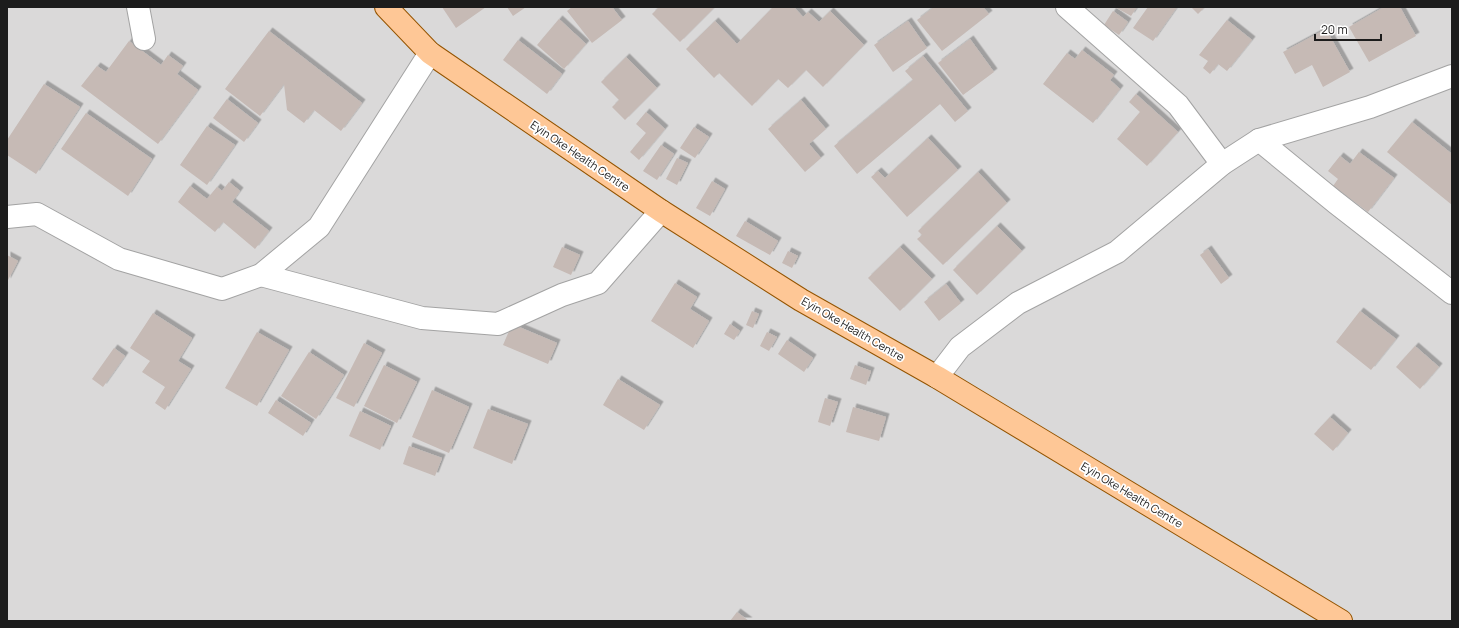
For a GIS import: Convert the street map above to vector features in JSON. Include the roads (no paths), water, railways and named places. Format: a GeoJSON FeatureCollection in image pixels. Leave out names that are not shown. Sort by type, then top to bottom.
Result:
{"type":"FeatureCollection","features":[{"type":"Feature","properties":{"kind":"main road","name":"Eyin Oke Health Centre"},"geometry":{"type":"LineString","coordinates":[[386,7],[430,54],[661,211],[801,300],[937,377],[1341,621]]}},
{"type":"Feature","properties":{"kind":"street"},"geometry":{"type":"LineString","coordinates":[[138,7],[144,39]]}},
{"type":"Feature","properties":{"kind":"street"},"geometry":{"type":"LineString","coordinates":[[1067,7],[1178,105],[1222,164]]}},
{"type":"Feature","properties":{"kind":"street"},"geometry":{"type":"LineString","coordinates":[[7,217],[36,214],[119,259],[222,289],[261,275],[319,227],[430,54]]}},
{"type":"Feature","properties":{"kind":"street"},"geometry":{"type":"LineString","coordinates":[[937,377],[960,346],[1018,303],[1117,252],[1222,164],[1259,140],[1370,108],[1452,76]]}},
{"type":"Feature","properties":{"kind":"street"},"geometry":{"type":"LineString","coordinates":[[1259,140],[1335,202],[1452,293]]}},
{"type":"Feature","properties":{"kind":"street"},"geometry":{"type":"LineString","coordinates":[[261,275],[422,318],[498,324],[562,295],[598,283],[661,211]]}}]}
